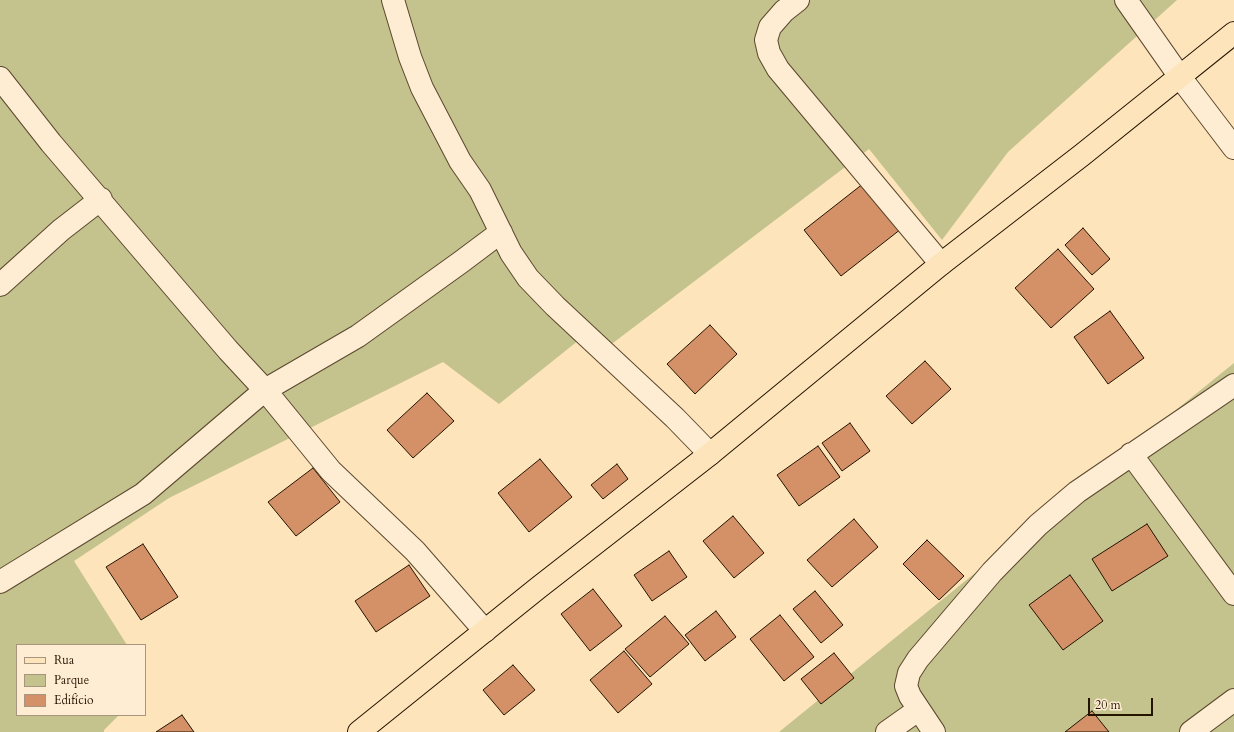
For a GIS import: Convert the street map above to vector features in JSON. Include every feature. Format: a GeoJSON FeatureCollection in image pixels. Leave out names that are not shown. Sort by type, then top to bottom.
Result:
{"type":"FeatureCollection","features":[{"type":"Feature","properties":{"kind":"main road"},"geometry":{"type":"LineString","coordinates":[[359,732],[538,588],[710,454],[940,264],[1082,155],[1234,34]]}},
{"type":"Feature","properties":{"kind":"street"},"geometry":{"type":"LineString","coordinates":[[393,0],[410,57],[422,88],[460,161],[480,190],[511,253],[528,278],[555,306],[675,418],[710,454]]}},
{"type":"Feature","properties":{"kind":"street"},"geometry":{"type":"LineString","coordinates":[[798,0],[784,11],[770,27],[766,40],[769,53],[778,69],[940,264]]}},
{"type":"Feature","properties":{"kind":"street"},"geometry":{"type":"LineString","coordinates":[[1126,0],[1234,148]]}},
{"type":"Feature","properties":{"kind":"street"},"geometry":{"type":"LineString","coordinates":[[0,78],[51,143],[228,350],[265,390],[331,471],[415,551],[485,631]]}},
{"type":"Feature","properties":{"kind":"street"},"geometry":{"type":"LineString","coordinates":[[0,286],[61,230],[100,200]]}},
{"type":"Feature","properties":{"kind":"street"},"geometry":{"type":"LineString","coordinates":[[0,582],[143,494],[265,390],[358,336],[500,232]]}},
{"type":"Feature","properties":{"kind":"street"},"geometry":{"type":"LineString","coordinates":[[934,732],[910,696],[906,686],[908,673],[918,659],[992,572],[1038,525],[1077,492],[1234,385]]}},
{"type":"Feature","properties":{"kind":"street"},"geometry":{"type":"LineString","coordinates":[[1131,454],[1234,594]]}},
{"type":"Feature","properties":{"kind":"street"},"geometry":{"type":"LineString","coordinates":[[1191,732],[1234,700]]}},
{"type":"Feature","properties":{"kind":"street"},"geometry":{"type":"LineString","coordinates":[[887,732],[918,710]]}},
{"type":"Feature","properties":{"kind":"green space"},"geometry":{"type":"Polygon","coordinates":[[[0,0],[1177,0],[1008,152],[942,240],[869,149],[605,349],[589,332],[499,404],[443,362],[169,498],[74,561],[126,644],[16,644],[16,716],[118,716],[104,730],[104,732],[0,732],[0,0]]]}},
{"type":"Feature","properties":{"kind":"green space"},"geometry":{"type":"Polygon","coordinates":[[[1234,363],[1234,732],[779,732],[1234,363]]]}},
{"type":"Feature","properties":{"kind":"building"},"geometry":{"type":"Polygon","coordinates":[[[864,183],[901,229],[841,276],[804,230],[864,183]]]}},
{"type":"Feature","properties":{"kind":"building"},"geometry":{"type":"Polygon","coordinates":[[[1083,228],[1110,259],[1092,275],[1065,245],[1083,228]]]}},
{"type":"Feature","properties":{"kind":"building"},"geometry":{"type":"Polygon","coordinates":[[[1058,249],[1094,289],[1051,328],[1015,288],[1058,249]]]}},
{"type":"Feature","properties":{"kind":"building"},"geometry":{"type":"Polygon","coordinates":[[[1110,311],[1144,358],[1108,384],[1074,337],[1110,311]]]}},
{"type":"Feature","properties":{"kind":"building"},"geometry":{"type":"Polygon","coordinates":[[[710,325],[737,354],[695,394],[667,364],[710,325]]]}},
{"type":"Feature","properties":{"kind":"building"},"geometry":{"type":"Polygon","coordinates":[[[925,361],[951,389],[912,424],[886,396],[925,361]]]}},
{"type":"Feature","properties":{"kind":"building"},"geometry":{"type":"Polygon","coordinates":[[[427,393],[454,421],[413,458],[387,430],[427,393]]]}},
{"type":"Feature","properties":{"kind":"building"},"geometry":{"type":"Polygon","coordinates":[[[850,423],[870,451],[842,471],[822,443],[850,423]]]}},
{"type":"Feature","properties":{"kind":"building"},"geometry":{"type":"Polygon","coordinates":[[[818,446],[840,477],[799,506],[777,475],[818,446]]]}},
{"type":"Feature","properties":{"kind":"building"},"geometry":{"type":"Polygon","coordinates":[[[540,459],[572,497],[529,532],[498,493],[540,459]]]}},
{"type":"Feature","properties":{"kind":"building"},"geometry":{"type":"Polygon","coordinates":[[[617,464],[628,479],[603,499],[591,485],[617,464]]]}},
{"type":"Feature","properties":{"kind":"building"},"geometry":{"type":"Polygon","coordinates":[[[313,468],[340,502],[296,536],[268,502],[313,468]]]}},
{"type":"Feature","properties":{"kind":"building"},"geometry":{"type":"Polygon","coordinates":[[[733,516],[764,553],[734,578],[703,541],[733,516]]]}},
{"type":"Feature","properties":{"kind":"building"},"geometry":{"type":"Polygon","coordinates":[[[854,519],[878,547],[832,587],[807,560],[854,519]]]}},
{"type":"Feature","properties":{"kind":"building"},"geometry":{"type":"Polygon","coordinates":[[[1147,524],[1168,556],[1112,591],[1092,559],[1147,524]]]}},
{"type":"Feature","properties":{"kind":"building"},"geometry":{"type":"Polygon","coordinates":[[[927,540],[964,576],[939,600],[903,564],[927,540]]]}},
{"type":"Feature","properties":{"kind":"building"},"geometry":{"type":"Polygon","coordinates":[[[143,544],[178,597],[141,620],[106,567],[143,544]]]}},
{"type":"Feature","properties":{"kind":"building"},"geometry":{"type":"Polygon","coordinates":[[[669,551],[687,577],[652,601],[634,575],[669,551]]]}},
{"type":"Feature","properties":{"kind":"building"},"geometry":{"type":"Polygon","coordinates":[[[409,565],[430,596],[376,632],[355,601],[409,565]]]}},
{"type":"Feature","properties":{"kind":"building"},"geometry":{"type":"Polygon","coordinates":[[[1070,575],[1103,621],[1063,650],[1029,605],[1070,575]]]}},
{"type":"Feature","properties":{"kind":"building"},"geometry":{"type":"Polygon","coordinates":[[[593,589],[622,626],[590,651],[561,614],[593,589]]]}},
{"type":"Feature","properties":{"kind":"building"},"geometry":{"type":"Polygon","coordinates":[[[815,591],[843,625],[821,643],[793,609],[815,591]]]}},
{"type":"Feature","properties":{"kind":"building"},"geometry":{"type":"Polygon","coordinates":[[[716,611],[736,637],[705,661],[685,635],[716,611]]]}},
{"type":"Feature","properties":{"kind":"building"},"geometry":{"type":"Polygon","coordinates":[[[780,615],[814,657],[784,681],[750,639],[780,615]]]}},
{"type":"Feature","properties":{"kind":"building"},"geometry":{"type":"Polygon","coordinates":[[[665,616],[689,644],[650,677],[625,649],[665,616]]]}},
{"type":"Feature","properties":{"kind":"building"},"geometry":{"type":"Polygon","coordinates":[[[624,651],[652,684],[618,713],[590,680],[624,651]]]}},
{"type":"Feature","properties":{"kind":"building"},"geometry":{"type":"Polygon","coordinates":[[[834,653],[854,678],[821,704],[801,679],[834,653]]]}},
{"type":"Feature","properties":{"kind":"building"},"geometry":{"type":"Polygon","coordinates":[[[513,665],[535,690],[504,715],[483,690],[513,665]]]}},
{"type":"Feature","properties":{"kind":"building"},"geometry":{"type":"Polygon","coordinates":[[[1092,711],[1109,732],[1065,732],[1092,711]]]}},
{"type":"Feature","properties":{"kind":"building"},"geometry":{"type":"Polygon","coordinates":[[[182,715],[194,732],[156,732],[182,715]]]}}]}
